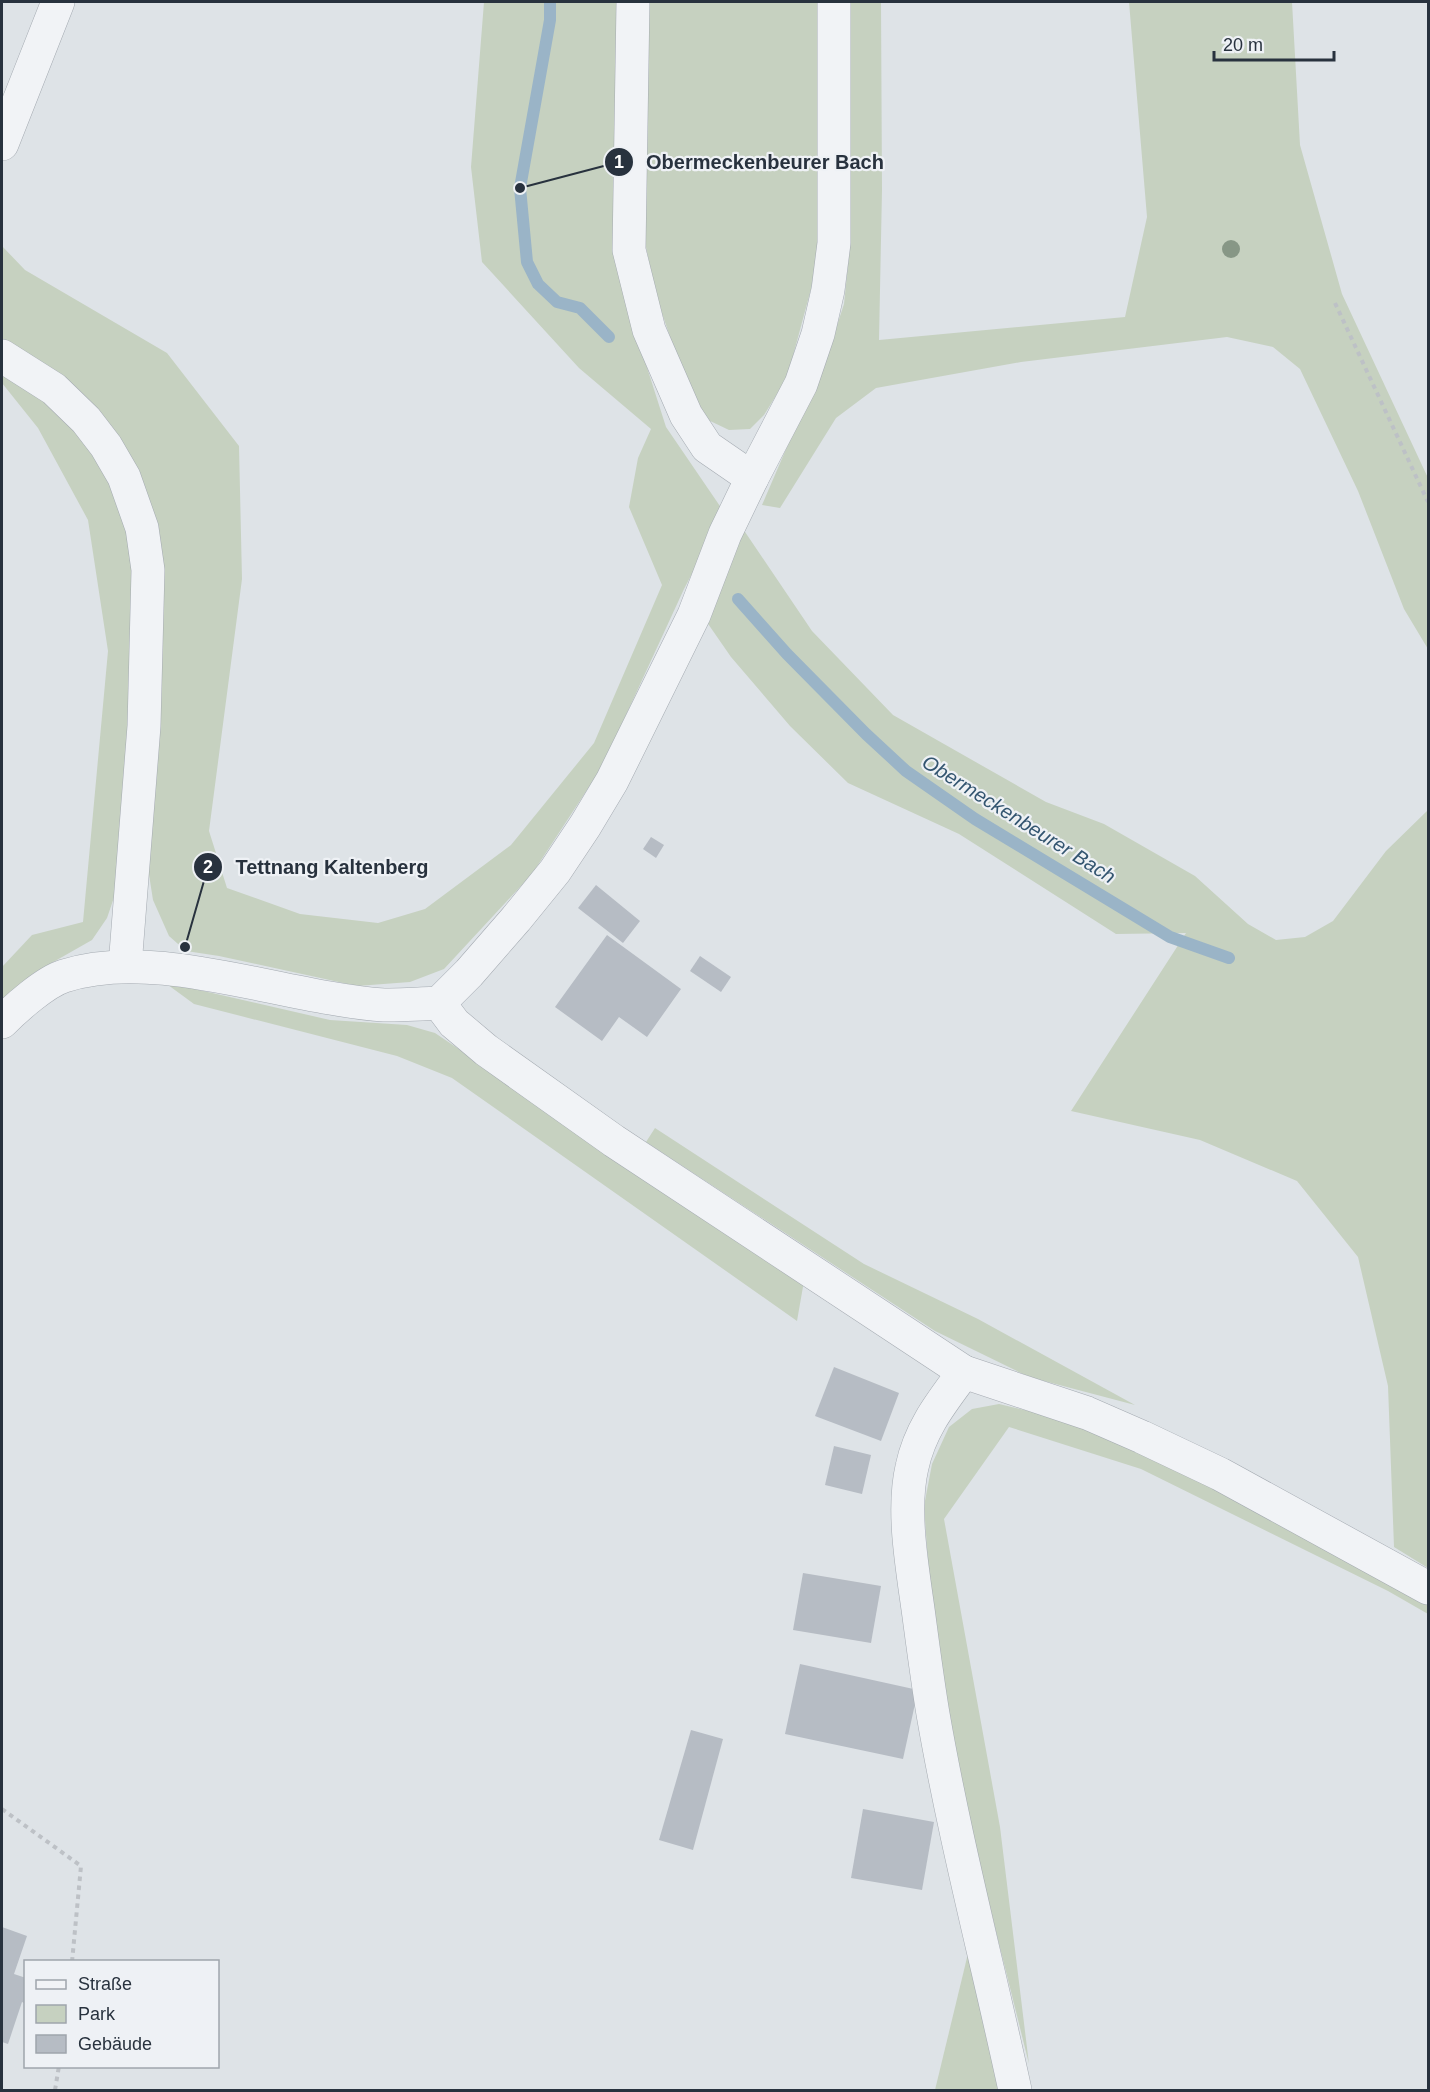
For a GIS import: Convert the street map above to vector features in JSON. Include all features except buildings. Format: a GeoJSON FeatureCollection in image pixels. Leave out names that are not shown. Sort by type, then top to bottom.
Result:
{"type":"FeatureCollection","features":[{"type":"Feature","properties":{"kind":"street"},"geometry":{"type":"LineString","coordinates":[[2,144],[58,2]]}},
{"type":"Feature","properties":{"kind":"street"},"geometry":{"type":"LineString","coordinates":[[633,2],[629,250],[649,330],[686,415],[707,447],[752,478]]}},
{"type":"Feature","properties":{"kind":"street"},"geometry":{"type":"LineString","coordinates":[[2,1022],[61,977],[95,968],[125,966],[184,971],[330,998],[383,1005],[439,1003],[469,973],[548,879],[612,781],[694,615],[725,534],[801,384],[818,334],[828,290],[834,243],[834,2]]}},
{"type":"Feature","properties":{"kind":"street"},"geometry":{"type":"LineString","coordinates":[[2,356],[54,389],[86,420],[106,446],[124,477],[142,528],[148,570],[144,726],[125,966]]}},
{"type":"Feature","properties":{"kind":"street"},"geometry":{"type":"LineString","coordinates":[[439,1003],[454,1023],[486,1050],[614,1142],[964,1372],[1087,1413],[1142,1437],[1220,1474],[1428,1588]]}},
{"type":"Feature","properties":{"kind":"street"},"geometry":{"type":"LineString","coordinates":[[964,1372],[931,1416],[917,1446],[911,1468],[907,1504],[933,1714],[964,1867],[1015,2091]]}},
{"type":"Feature","properties":{"kind":"path"},"geometry":{"type":"LineString","coordinates":[[1335,303],[1428,502]]}},
{"type":"Feature","properties":{"kind":"path"},"geometry":{"type":"LineString","coordinates":[[2,1809],[81,1866],[72,1960]]}},
{"type":"Feature","properties":{"kind":"path"},"geometry":{"type":"LineString","coordinates":[[55,2091],[59,2068]]}},
{"type":"Feature","properties":{"kind":"green space"},"geometry":{"type":"Polygon","coordinates":[[[484,2],[619,2],[636,333],[666,427],[724,512],[684,589],[602,767],[532,874],[444,969],[410,982],[357,986],[186,951],[169,936],[153,900],[147,862],[147,498],[2,340],[2,246],[25,270],[167,353],[239,446],[242,579],[209,831],[227,888],[300,914],[378,923],[425,909],[511,845],[594,743],[662,585],[629,507],[638,458],[651,429],[579,368],[482,262],[471,167],[484,2]]]}},
{"type":"Feature","properties":{"kind":"green space"},"geometry":{"type":"Polygon","coordinates":[[[645,2],[820,2],[823,220],[811,289],[787,378],[764,415],[750,429],[729,430],[706,419],[675,351],[656,296],[645,242],[645,2]]]}},
{"type":"Feature","properties":{"kind":"green space"},"geometry":{"type":"Polygon","coordinates":[[[847,2],[881,2],[882,190],[879,340],[1125,317],[1147,217],[1129,2],[1292,2],[1300,145],[1342,294],[1428,478],[1428,649],[1404,609],[1358,491],[1300,369],[1273,347],[1227,337],[1021,362],[876,388],[836,418],[780,508],[762,505],[830,347],[844,304],[849,255],[847,2]]]}},
{"type":"Feature","properties":{"kind":"green space"},"geometry":{"type":"Polygon","coordinates":[[[2,371],[43,401],[94,449],[125,515],[138,594],[121,877],[107,918],[92,940],[34,973],[2,1003],[2,967],[32,935],[83,922],[108,651],[88,520],[38,428],[2,383],[2,371]]]}},
{"type":"Feature","properties":{"kind":"green space"},"geometry":{"type":"Polygon","coordinates":[[[741,526],[812,631],[893,715],[1046,802],[1104,824],[1195,876],[1248,924],[1276,940],[1305,937],[1333,921],[1386,851],[1428,810],[1428,1568],[1394,1547],[1388,1386],[1358,1257],[1297,1181],[1200,1140],[1071,1111],[1186,933],[1116,934],[959,834],[848,783],[790,726],[731,657],[704,618],[741,526]]]}},
{"type":"Feature","properties":{"kind":"green space"},"geometry":{"type":"Polygon","coordinates":[[[164,982],[330,1020],[407,1025],[435,1033],[804,1281],[797,1321],[452,1078],[397,1056],[194,1004],[164,982]]]}},
{"type":"Feature","properties":{"kind":"green space"},"geometry":{"type":"Polygon","coordinates":[[[655,1128],[864,1264],[978,1319],[1135,1405],[1029,1377],[935,1331],[646,1142],[655,1128]]]}},
{"type":"Feature","properties":{"kind":"green space"},"geometry":{"type":"Polygon","coordinates":[[[999,1404],[1054,1417],[1142,1449],[1428,1600],[1428,1614],[1388,1591],[1141,1469],[1009,1427],[944,1519],[1000,1827],[1029,2064],[958,1779],[931,1604],[924,1506],[932,1464],[949,1427],[972,1409],[999,1404]]]}},
{"type":"Feature","properties":{"kind":"green space"},"geometry":{"type":"Polygon","coordinates":[[[972,1937],[1006,2090],[935,2090],[972,1937]]]}},
{"type":"Feature","properties":{"kind":"waterway","name":"Obermeckenbeurer Bach"},"geometry":{"type":"LineString","coordinates":[[550,2],[550,20],[520,188],[527,262],[538,284],[557,302],[580,308],[609,337]]}},
{"type":"Feature","properties":{"kind":"waterway","name":"Obermeckenbeurer Bach"},"geometry":{"type":"LineString","coordinates":[[738,599],[787,654],[906,771],[975,819],[1170,937],[1229,958]]}},
{"type":"Feature","properties":{"kind":"place","name":"Obermeckenbeurer Bach"},"geometry":{"type":"Point","coordinates":[520,188]}},
{"type":"Feature","properties":{"kind":"place","name":"Tettnang Kaltenberg"},"geometry":{"type":"Point","coordinates":[185,947]}}]}
